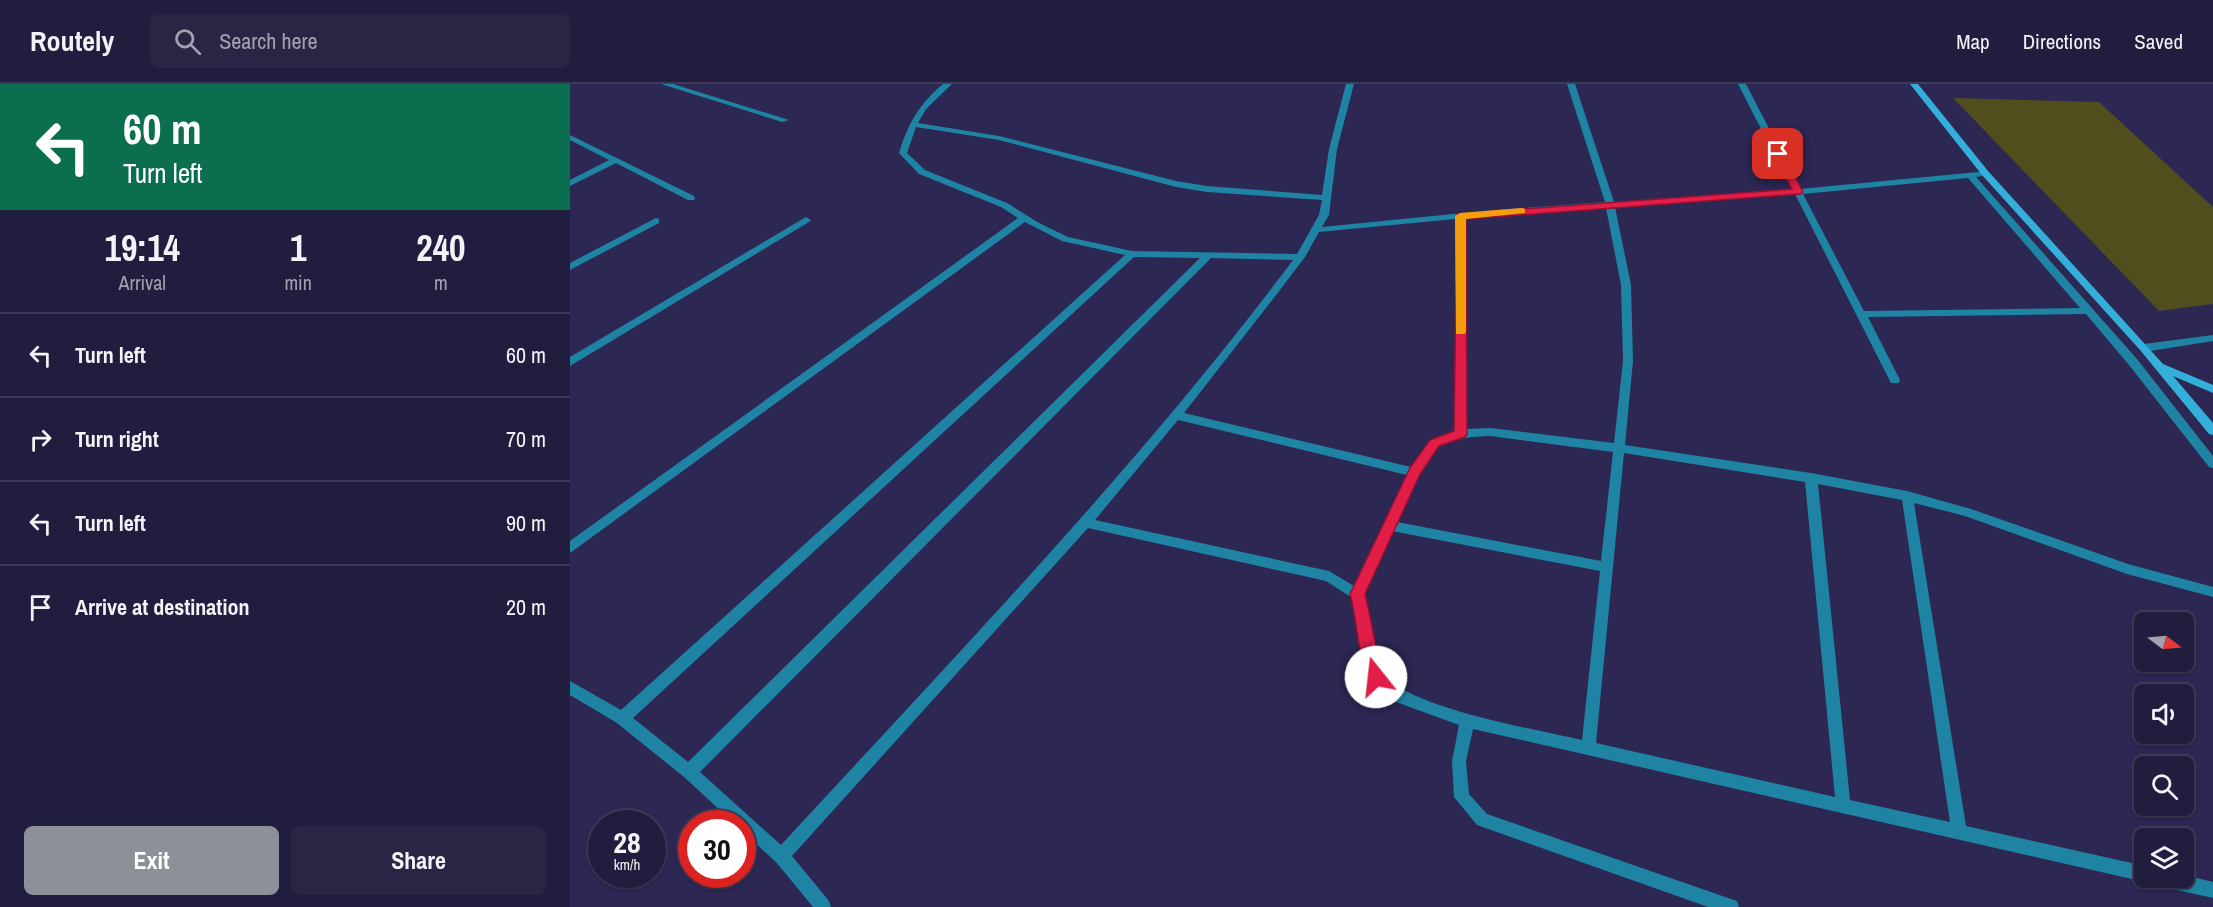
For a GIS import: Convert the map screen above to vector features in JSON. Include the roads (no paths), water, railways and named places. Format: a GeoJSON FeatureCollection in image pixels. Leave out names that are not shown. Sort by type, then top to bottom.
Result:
{"type":"FeatureCollection","features":[{"type":"Feature","properties":{"kind":"main road"},"geometry":{"type":"LineString","coordinates":[[1914,84],[1985,173],[2144,348],[2213,431]]}},
{"type":"Feature","properties":{"kind":"main road"},"geometry":{"type":"LineString","coordinates":[[2158,365],[2213,389]]}},
{"type":"Feature","properties":{"kind":"street"},"geometry":{"type":"LineString","coordinates":[[665,84],[785,120]]}},
{"type":"Feature","properties":{"kind":"street"},"geometry":{"type":"LineString","coordinates":[[948,84],[922,105],[912,124],[903,153],[922,172],[1004,205],[1065,239],[1132,254],[1300,257]]}},
{"type":"Feature","properties":{"kind":"street"},"geometry":{"type":"LineString","coordinates":[[782,856],[1085,523],[1206,379],[1300,257],[1324,215],[1334,148],[1350,84]]}},
{"type":"Feature","properties":{"kind":"street"},"geometry":{"type":"LineString","coordinates":[[1571,84],[1610,204],[1626,296],[1628,361],[1588,748]]}},
{"type":"Feature","properties":{"kind":"street"},"geometry":{"type":"LineString","coordinates":[[1742,84],[1895,380]]}},
{"type":"Feature","properties":{"kind":"street"},"geometry":{"type":"LineString","coordinates":[[912,124],[999,138],[1176,184],[1207,189],[1327,198]]}},
{"type":"Feature","properties":{"kind":"street"},"geometry":{"type":"LineString","coordinates":[[570,137],[691,198]]}},
{"type":"Feature","properties":{"kind":"street"},"geometry":{"type":"LineString","coordinates":[[570,183],[616,160]]}},
{"type":"Feature","properties":{"kind":"street"},"geometry":{"type":"LineString","coordinates":[[1316,230],[1610,204],[1798,192],[1985,173]]}},
{"type":"Feature","properties":{"kind":"street"},"geometry":{"type":"LineString","coordinates":[[1970,175],[2133,362],[2213,464]]}},
{"type":"Feature","properties":{"kind":"street"},"geometry":{"type":"LineString","coordinates":[[1460,216],[1461,434]]}},
{"type":"Feature","properties":{"kind":"street"},"geometry":{"type":"LineString","coordinates":[[570,548],[1024,218]]}},
{"type":"Feature","properties":{"kind":"street"},"geometry":{"type":"LineString","coordinates":[[570,362],[806,220]]}},
{"type":"Feature","properties":{"kind":"street"},"geometry":{"type":"LineString","coordinates":[[570,267],[656,221]]}},
{"type":"Feature","properties":{"kind":"street"},"geometry":{"type":"LineString","coordinates":[[622,718],[1132,254]]}},
{"type":"Feature","properties":{"kind":"street"},"geometry":{"type":"LineString","coordinates":[[689,772],[1209,256]]}},
{"type":"Feature","properties":{"kind":"street"},"geometry":{"type":"LineString","coordinates":[[1861,314],[2089,311]]}},
{"type":"Feature","properties":{"kind":"street"},"geometry":{"type":"LineString","coordinates":[[2144,348],[2213,338]]}},
{"type":"Feature","properties":{"kind":"street"},"geometry":{"type":"LineString","coordinates":[[1176,415],[1414,472]]}},
{"type":"Feature","properties":{"kind":"street"},"geometry":{"type":"LineString","coordinates":[[2134,872],[1467,721],[1401,697],[1376,677],[1367,648],[1364,619],[1357,594],[1414,472],[1435,443],[1461,434],[1490,432],[1619,448],[1811,478],[1907,496],[1967,512],[2127,568],[2213,592]]}},
{"type":"Feature","properties":{"kind":"street"},"geometry":{"type":"LineString","coordinates":[[1811,478],[1843,805]]}},
{"type":"Feature","properties":{"kind":"street"},"geometry":{"type":"LineString","coordinates":[[1907,496],[1959,832]]}},
{"type":"Feature","properties":{"kind":"street"},"geometry":{"type":"LineString","coordinates":[[1085,523],[1329,576],[1357,594]]}},
{"type":"Feature","properties":{"kind":"street"},"geometry":{"type":"LineString","coordinates":[[1390,526],[1606,567]]}},
{"type":"Feature","properties":{"kind":"street"},"geometry":{"type":"LineString","coordinates":[[570,687],[622,718],[689,772],[782,856],[823,907]]}},
{"type":"Feature","properties":{"kind":"street"},"geometry":{"type":"LineString","coordinates":[[1467,721],[1459,760],[1462,796],[1482,820],[1731,907]]}},
{"type":"Feature","properties":{"kind":"street"},"geometry":{"type":"LineString","coordinates":[[2194,886],[2213,890]]}}]}
